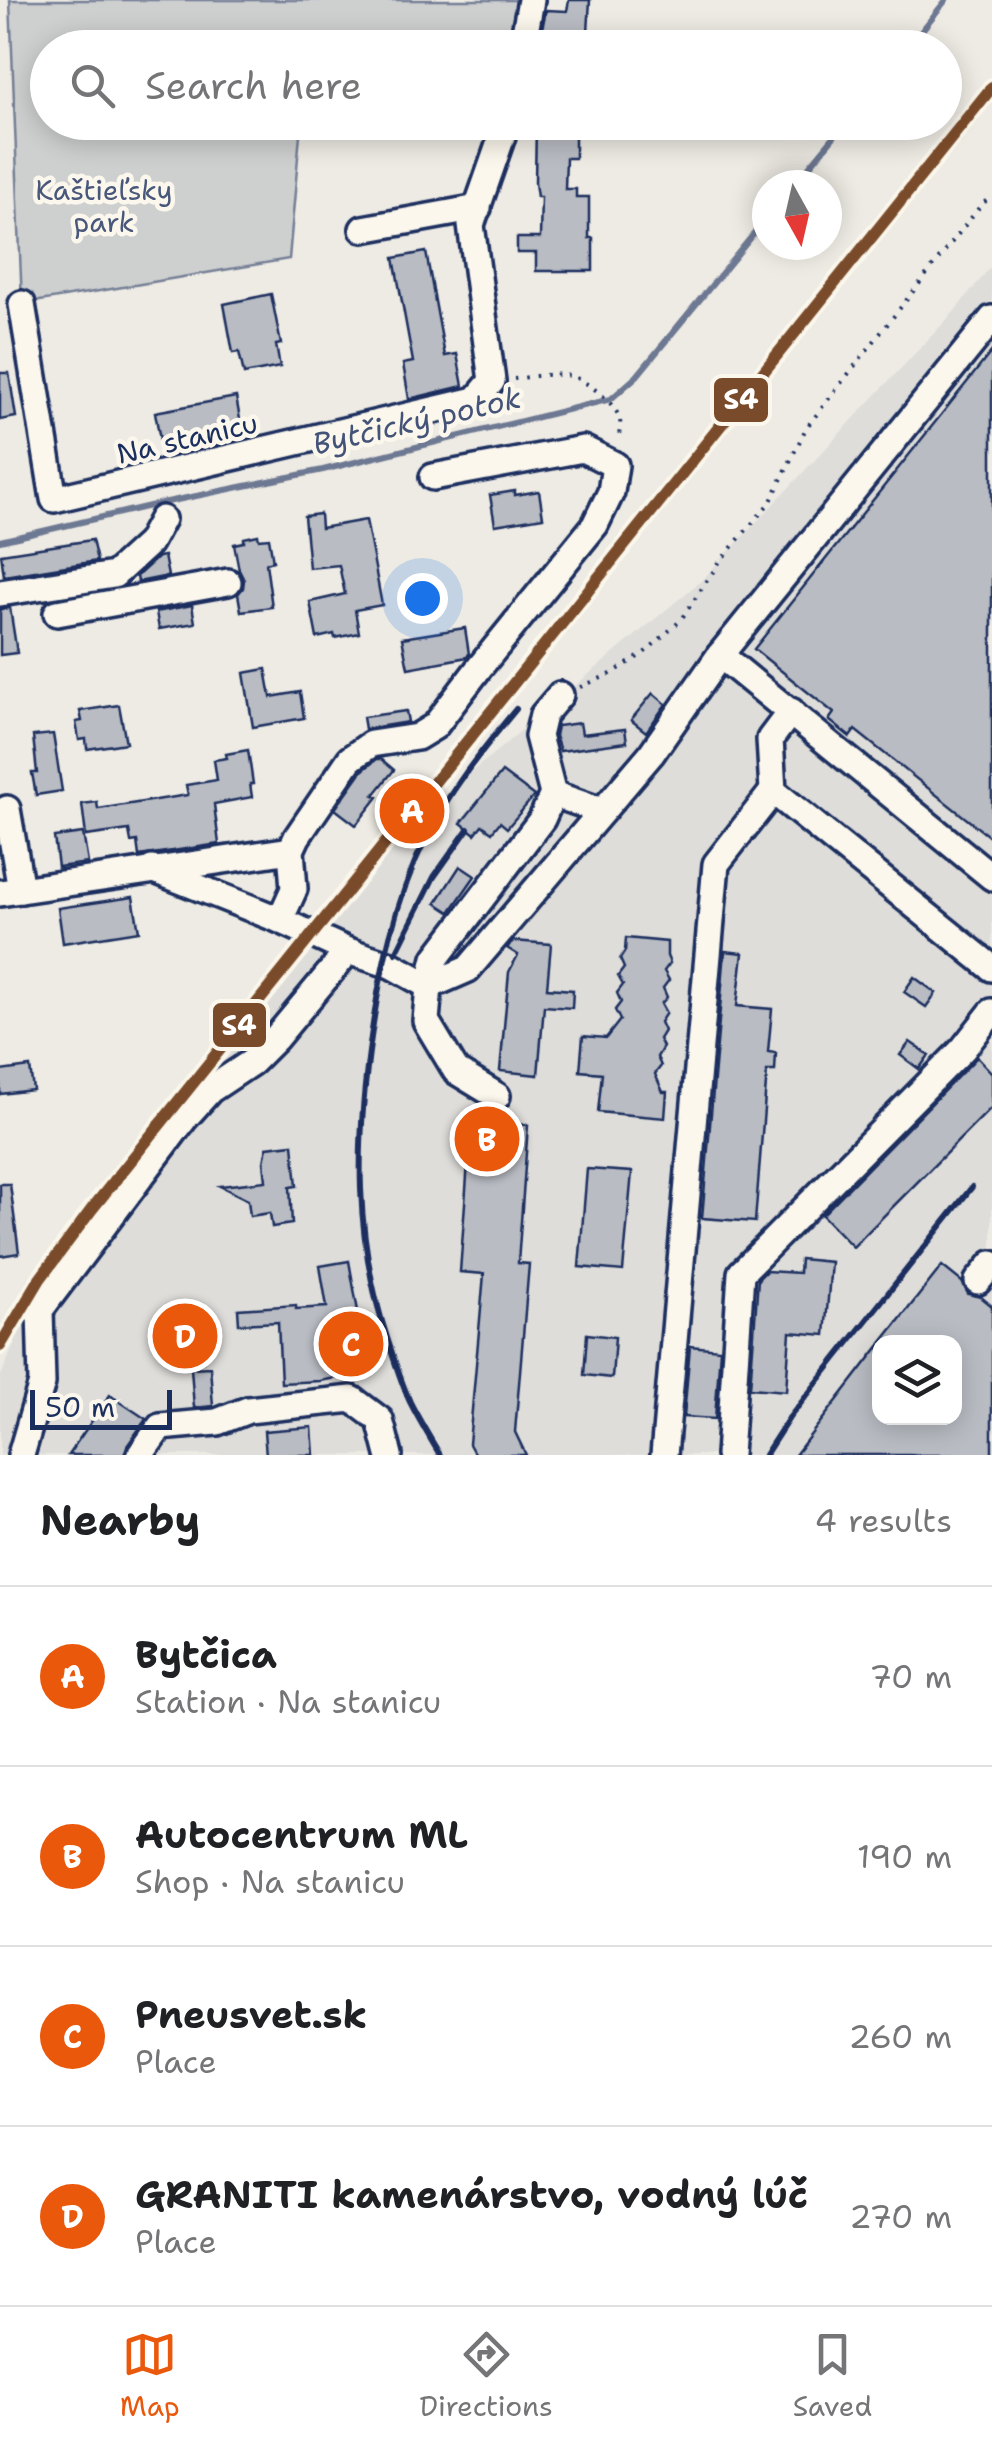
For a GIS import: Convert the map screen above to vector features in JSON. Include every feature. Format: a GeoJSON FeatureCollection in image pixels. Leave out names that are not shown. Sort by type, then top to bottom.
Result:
{"type":"FeatureCollection","features":[{"type":"Feature","properties":{"kind":"street"},"geometry":{"type":"LineString","coordinates":[[525,30],[531,0]]}},
{"type":"Feature","properties":{"kind":"street"},"geometry":{"type":"LineString","coordinates":[[492,380],[471,225],[501,140]]}},
{"type":"Feature","properties":{"kind":"street"},"geometry":{"type":"LineString","coordinates":[[362,230],[478,208]]}},
{"type":"Feature","properties":{"kind":"street","name":"Na stanicu"},"geometry":{"type":"LineString","coordinates":[[22,304],[54,499],[476,400],[492,380]]}},
{"type":"Feature","properties":{"kind":"street"},"geometry":{"type":"LineString","coordinates":[[429,986],[468,969],[652,754],[720,655],[992,319]]}},
{"type":"Feature","properties":{"kind":"street"},"geometry":{"type":"LineString","coordinates":[[280,920],[294,889],[290,850],[350,759],[372,744],[417,736],[435,726],[595,525],[611,492],[615,465],[583,449],[433,477]]}},
{"type":"Feature","properties":{"kind":"street"},"geometry":{"type":"LineString","coordinates":[[0,593],[114,574],[148,543],[162,519]]}},
{"type":"Feature","properties":{"kind":"street"},"geometry":{"type":"LineString","coordinates":[[52,585],[58,618],[228,582]]}},
{"type":"Feature","properties":{"kind":"street"},"geometry":{"type":"LineString","coordinates":[[720,655],[992,877]]}},
{"type":"Feature","properties":{"kind":"street"},"geometry":{"type":"LineString","coordinates":[[497,1096],[456,1071],[426,1021],[429,986],[436,958],[542,819],[553,794],[538,736],[543,714],[560,695]]}},
{"type":"Feature","properties":{"kind":"street"},"geometry":{"type":"LineString","coordinates":[[664,1455],[716,864],[773,791],[770,739],[791,711]]}},
{"type":"Feature","properties":{"kind":"street"},"geometry":{"type":"LineString","coordinates":[[773,791],[992,968]]}},
{"type":"Feature","properties":{"kind":"street"},"geometry":{"type":"LineString","coordinates":[[553,794],[602,811]]}},
{"type":"Feature","properties":{"kind":"street"},"geometry":{"type":"LineString","coordinates":[[7,809],[10,892],[290,850]]}},
{"type":"Feature","properties":{"kind":"street"},"geometry":{"type":"LineString","coordinates":[[152,869],[348,951],[391,965],[429,986]]}},
{"type":"Feature","properties":{"kind":"street"},"geometry":{"type":"LineString","coordinates":[[22,1455],[42,1383],[40,1310],[184,1119],[210,1090],[252,1062],[275,1039],[348,951]]}},
{"type":"Feature","properties":{"kind":"street"},"geometry":{"type":"LineString","coordinates":[[729,1455],[741,1273],[963,1049],[992,1012]]}},
{"type":"Feature","properties":{"kind":"street"},"geometry":{"type":"LineString","coordinates":[[140,1455],[160,1427],[217,1422],[248,1410],[352,1399],[380,1420],[390,1455]]}},
{"type":"Feature","properties":{"kind":"path"},"geometry":{"type":"LineString","coordinates":[[560,695],[611,674],[643,654],[680,621],[721,560],[771,501],[806,428],[992,196]]}},
{"type":"Feature","properties":{"kind":"path"},"geometry":{"type":"LineString","coordinates":[[492,380],[560,375],[582,382],[612,405],[621,420],[615,465]]}},
{"type":"Feature","properties":{"kind":"shaded area"},"geometry":{"type":"Polygon","coordinates":[[[992,265],[992,1455],[0,1455],[0,1378],[27,1313],[367,859],[702,580],[953,313],[992,265]]]}},
{"type":"Feature","properties":{"kind":"green space","name":"Kaštieľsky park"},"geometry":{"type":"Polygon","coordinates":[[[10,0],[522,0],[516,30],[30,30],[30,140],[300,140],[289,259],[22,304],[10,0]]]}},
{"type":"Feature","properties":{"kind":"building"},"geometry":{"type":"Polygon","coordinates":[[[569,0],[590,0],[588,30],[542,30],[546,10],[567,11],[569,0]]]}},
{"type":"Feature","properties":{"kind":"building"},"geometry":{"type":"Polygon","coordinates":[[[536,140],[575,140],[575,158],[566,158],[565,189],[576,189],[576,197],[589,197],[593,271],[536,271],[536,253],[517,253],[517,238],[540,238],[541,197],[537,197],[536,140]]]}},
{"type":"Feature","properties":{"kind":"building"},"geometry":{"type":"Polygon","coordinates":[[[426,252],[445,356],[457,354],[463,386],[409,399],[403,364],[413,362],[394,258],[426,252]]]}},
{"type":"Feature","properties":{"kind":"building"},"geometry":{"type":"Polygon","coordinates":[[[271,294],[281,344],[276,345],[280,367],[244,374],[239,352],[233,353],[224,304],[271,294]]]}},
{"type":"Feature","properties":{"kind":"building"},"geometry":{"type":"Polygon","coordinates":[[[992,351],[992,839],[855,730],[850,737],[829,720],[834,713],[754,649],[992,351]]]}},
{"type":"Feature","properties":{"kind":"building"},"geometry":{"type":"Polygon","coordinates":[[[0,373],[9,373],[16,417],[0,420],[0,373]]]}},
{"type":"Feature","properties":{"kind":"building"},"geometry":{"type":"Polygon","coordinates":[[[236,397],[243,436],[162,451],[155,412],[236,397]]]}},
{"type":"Feature","properties":{"kind":"building"},"geometry":{"type":"Polygon","coordinates":[[[515,491],[515,495],[539,491],[543,517],[495,525],[490,495],[515,491]]]}},
{"type":"Feature","properties":{"kind":"building"},"geometry":{"type":"Polygon","coordinates":[[[320,514],[321,528],[366,520],[382,605],[355,610],[359,633],[317,638],[310,602],[345,594],[339,565],[309,568],[304,516],[320,514]]]}},
{"type":"Feature","properties":{"kind":"building"},"geometry":{"type":"Polygon","coordinates":[[[258,535],[259,539],[269,538],[273,561],[266,563],[272,607],[241,611],[238,594],[244,580],[234,544],[258,535]]]}},
{"type":"Feature","properties":{"kind":"building"},"geometry":{"type":"Polygon","coordinates":[[[92,540],[97,561],[4,576],[1,554],[92,540]]]}},
{"type":"Feature","properties":{"kind":"building"},"geometry":{"type":"Polygon","coordinates":[[[164,556],[168,576],[138,582],[137,576],[164,556]]]}},
{"type":"Feature","properties":{"kind":"building"},"geometry":{"type":"Polygon","coordinates":[[[192,605],[195,623],[159,629],[156,612],[192,605]]]}},
{"type":"Feature","properties":{"kind":"building"},"geometry":{"type":"Polygon","coordinates":[[[10,608],[17,653],[0,655],[0,609],[10,608]]]}},
{"type":"Feature","properties":{"kind":"building"},"geometry":{"type":"Polygon","coordinates":[[[465,628],[467,657],[408,668],[402,638],[465,628]]]}},
{"type":"Feature","properties":{"kind":"building"},"geometry":{"type":"Polygon","coordinates":[[[266,669],[271,697],[300,692],[304,718],[253,727],[244,673],[266,669]]]}},
{"type":"Feature","properties":{"kind":"building"},"geometry":{"type":"Polygon","coordinates":[[[653,693],[666,704],[646,732],[631,720],[653,693]]]}},
{"type":"Feature","properties":{"kind":"building"},"geometry":{"type":"Polygon","coordinates":[[[119,705],[126,743],[87,749],[86,739],[79,740],[76,722],[82,721],[80,711],[119,705]]]}},
{"type":"Feature","properties":{"kind":"building"},"geometry":{"type":"Polygon","coordinates":[[[406,711],[408,722],[365,729],[363,717],[406,711]]]}},
{"type":"Feature","properties":{"kind":"building"},"geometry":{"type":"Polygon","coordinates":[[[580,723],[582,734],[625,729],[627,742],[560,751],[555,736],[557,726],[580,723]]]}},
{"type":"Feature","properties":{"kind":"building"},"geometry":{"type":"Polygon","coordinates":[[[53,734],[62,791],[36,795],[33,736],[53,734]]]}},
{"type":"Feature","properties":{"kind":"building"},"geometry":{"type":"Polygon","coordinates":[[[248,750],[252,797],[214,804],[219,844],[139,856],[137,841],[131,842],[129,830],[86,836],[82,804],[97,802],[98,809],[188,795],[186,785],[217,780],[214,760],[248,750]]]}},
{"type":"Feature","properties":{"kind":"building"},"geometry":{"type":"Polygon","coordinates":[[[377,759],[394,770],[356,825],[335,809],[362,771],[377,759]]]}},
{"type":"Feature","properties":{"kind":"building"},"geometry":{"type":"Polygon","coordinates":[[[502,772],[534,796],[507,828],[500,822],[492,832],[482,825],[475,834],[461,823],[502,772]]]}},
{"type":"Feature","properties":{"kind":"building"},"geometry":{"type":"Polygon","coordinates":[[[83,833],[88,863],[58,867],[54,837],[83,833]]]}},
{"type":"Feature","properties":{"kind":"building"},"geometry":{"type":"Polygon","coordinates":[[[460,866],[475,876],[450,912],[436,903],[460,866]]]}},
{"type":"Feature","properties":{"kind":"building"},"geometry":{"type":"Polygon","coordinates":[[[133,897],[139,931],[63,943],[58,908],[133,897]]]}},
{"type":"Feature","properties":{"kind":"building"},"geometry":{"type":"Polygon","coordinates":[[[626,938],[667,942],[670,963],[664,971],[669,980],[663,988],[667,997],[661,1004],[666,1013],[660,1022],[664,1031],[659,1039],[663,1047],[657,1057],[661,1066],[655,1074],[663,1092],[667,1092],[665,1118],[598,1112],[602,1073],[580,1071],[583,1036],[606,1038],[620,1020],[615,1010],[621,1002],[617,993],[623,985],[618,976],[624,968],[620,959],[626,938]]]}},
{"type":"Feature","properties":{"kind":"building"},"geometry":{"type":"Polygon","coordinates":[[[513,941],[551,944],[547,988],[573,990],[572,1008],[544,1006],[538,1075],[500,1071],[509,972],[518,955],[507,948],[513,941]]]}},
{"type":"Feature","properties":{"kind":"building"},"geometry":{"type":"Polygon","coordinates":[[[725,951],[743,953],[737,1006],[772,1009],[768,1052],[776,1053],[775,1071],[767,1071],[755,1222],[702,1218],[725,951]]]}},
{"type":"Feature","properties":{"kind":"building"},"geometry":{"type":"Polygon","coordinates":[[[914,977],[936,993],[926,1007],[904,992],[914,977]]]}},
{"type":"Feature","properties":{"kind":"building"},"geometry":{"type":"Polygon","coordinates":[[[910,1042],[929,1055],[919,1069],[900,1055],[910,1042]]]}},
{"type":"Feature","properties":{"kind":"building"},"geometry":{"type":"Polygon","coordinates":[[[977,1057],[992,1073],[992,1107],[853,1247],[822,1215],[977,1057]]]}},
{"type":"Feature","properties":{"kind":"building"},"geometry":{"type":"Polygon","coordinates":[[[30,1067],[33,1090],[0,1094],[0,1071],[30,1067]]]}},
{"type":"Feature","properties":{"kind":"building"},"geometry":{"type":"Polygon","coordinates":[[[471,1121],[528,1125],[518,1263],[529,1264],[515,1432],[526,1455],[475,1455],[469,1444],[484,1274],[460,1272],[471,1121]]]}},
{"type":"Feature","properties":{"kind":"building"},"geometry":{"type":"Polygon","coordinates":[[[293,1144],[297,1186],[290,1187],[292,1224],[272,1227],[270,1213],[250,1216],[248,1200],[220,1186],[266,1181],[267,1147],[293,1144]]]}},
{"type":"Feature","properties":{"kind":"building"},"geometry":{"type":"Polygon","coordinates":[[[587,1169],[632,1172],[623,1271],[579,1267],[587,1169]]]}},
{"type":"Feature","properties":{"kind":"building"},"geometry":{"type":"Polygon","coordinates":[[[0,1184],[10,1184],[19,1253],[0,1256],[0,1184]]]}},
{"type":"Feature","properties":{"kind":"building"},"geometry":{"type":"Polygon","coordinates":[[[800,1259],[831,1262],[825,1335],[790,1332],[786,1391],[750,1388],[758,1279],[766,1271],[799,1273],[800,1259]]]}},
{"type":"Feature","properties":{"kind":"building"},"geometry":{"type":"Polygon","coordinates":[[[349,1261],[373,1371],[320,1381],[281,1383],[278,1322],[239,1324],[238,1309],[327,1307],[320,1266],[349,1261]]]}},
{"type":"Feature","properties":{"kind":"building"},"geometry":{"type":"Polygon","coordinates":[[[942,1266],[962,1282],[968,1294],[981,1297],[992,1306],[992,1455],[795,1455],[872,1355],[872,1425],[962,1425],[962,1335],[888,1335],[942,1266]]]}},
{"type":"Feature","properties":{"kind":"building"},"geometry":{"type":"Polygon","coordinates":[[[199,1308],[203,1361],[171,1364],[167,1311],[199,1308]]]}},
{"type":"Feature","properties":{"kind":"building"},"geometry":{"type":"Polygon","coordinates":[[[587,1334],[615,1337],[612,1378],[584,1375],[587,1334]]]}},
{"type":"Feature","properties":{"kind":"building"},"geometry":{"type":"Polygon","coordinates":[[[690,1346],[720,1349],[715,1419],[684,1417],[690,1346]]]}},
{"type":"Feature","properties":{"kind":"building"},"geometry":{"type":"Polygon","coordinates":[[[210,1367],[213,1406],[194,1408],[191,1368],[210,1367]]]}},
{"type":"Feature","properties":{"kind":"building"},"geometry":{"type":"Polygon","coordinates":[[[110,1395],[146,1419],[124,1455],[68,1455],[110,1395]]]}},
{"type":"Feature","properties":{"kind":"building"},"geometry":{"type":"Polygon","coordinates":[[[312,1427],[314,1455],[266,1455],[264,1431],[312,1427]]]}},
{"type":"Feature","properties":{"kind":"waterway","name":"Bytčický potok"},"geometry":{"type":"LineString","coordinates":[[922,30],[946,0]]}},
{"type":"Feature","properties":{"kind":"waterway","name":"Bytčický potok"},"geometry":{"type":"LineString","coordinates":[[806,170],[831,140]]}},
{"type":"Feature","properties":{"kind":"waterway","name":"Bytčický potok"},"geometry":{"type":"LineString","coordinates":[[0,541],[323,470],[611,399],[637,376],[752,236]]}},
{"type":"Feature","properties":{"kind":"railway"},"geometry":{"type":"LineString","coordinates":[[440,1455],[404,1387],[368,1263],[361,1189],[366,1076],[384,961],[414,864],[455,788],[516,709]]}},
{"type":"Feature","properties":{"kind":"railway"},"geometry":{"type":"LineString","coordinates":[[396,953],[434,877],[468,829]]}},
{"type":"Feature","properties":{"kind":"railway"},"geometry":{"type":"LineString","coordinates":[[765,1455],[789,1418],[972,1187]]}},
{"type":"Feature","properties":{"kind":"transit line","name":"S4"},"geometry":{"type":"LineString","coordinates":[[962,124],[992,87]]}},
{"type":"Feature","properties":{"kind":"transit line","name":"S4"},"geometry":{"type":"LineString","coordinates":[[0,1346],[40,1279],[92,1209],[949,140]]}},
{"type":"Feature","properties":{"kind":"place","name":"Bytčica"},"geometry":{"type":"Point","coordinates":[412,811]}},
{"type":"Feature","properties":{"kind":"place","name":"Autocentrum ML"},"geometry":{"type":"Point","coordinates":[487,1139]}},
{"type":"Feature","properties":{"kind":"place","name":"GRANITI kamenárstvo, vodný lúč"},"geometry":{"type":"Point","coordinates":[185,1336]}},
{"type":"Feature","properties":{"kind":"place","name":"Pneusvet.sk"},"geometry":{"type":"Point","coordinates":[351,1344]}}]}
